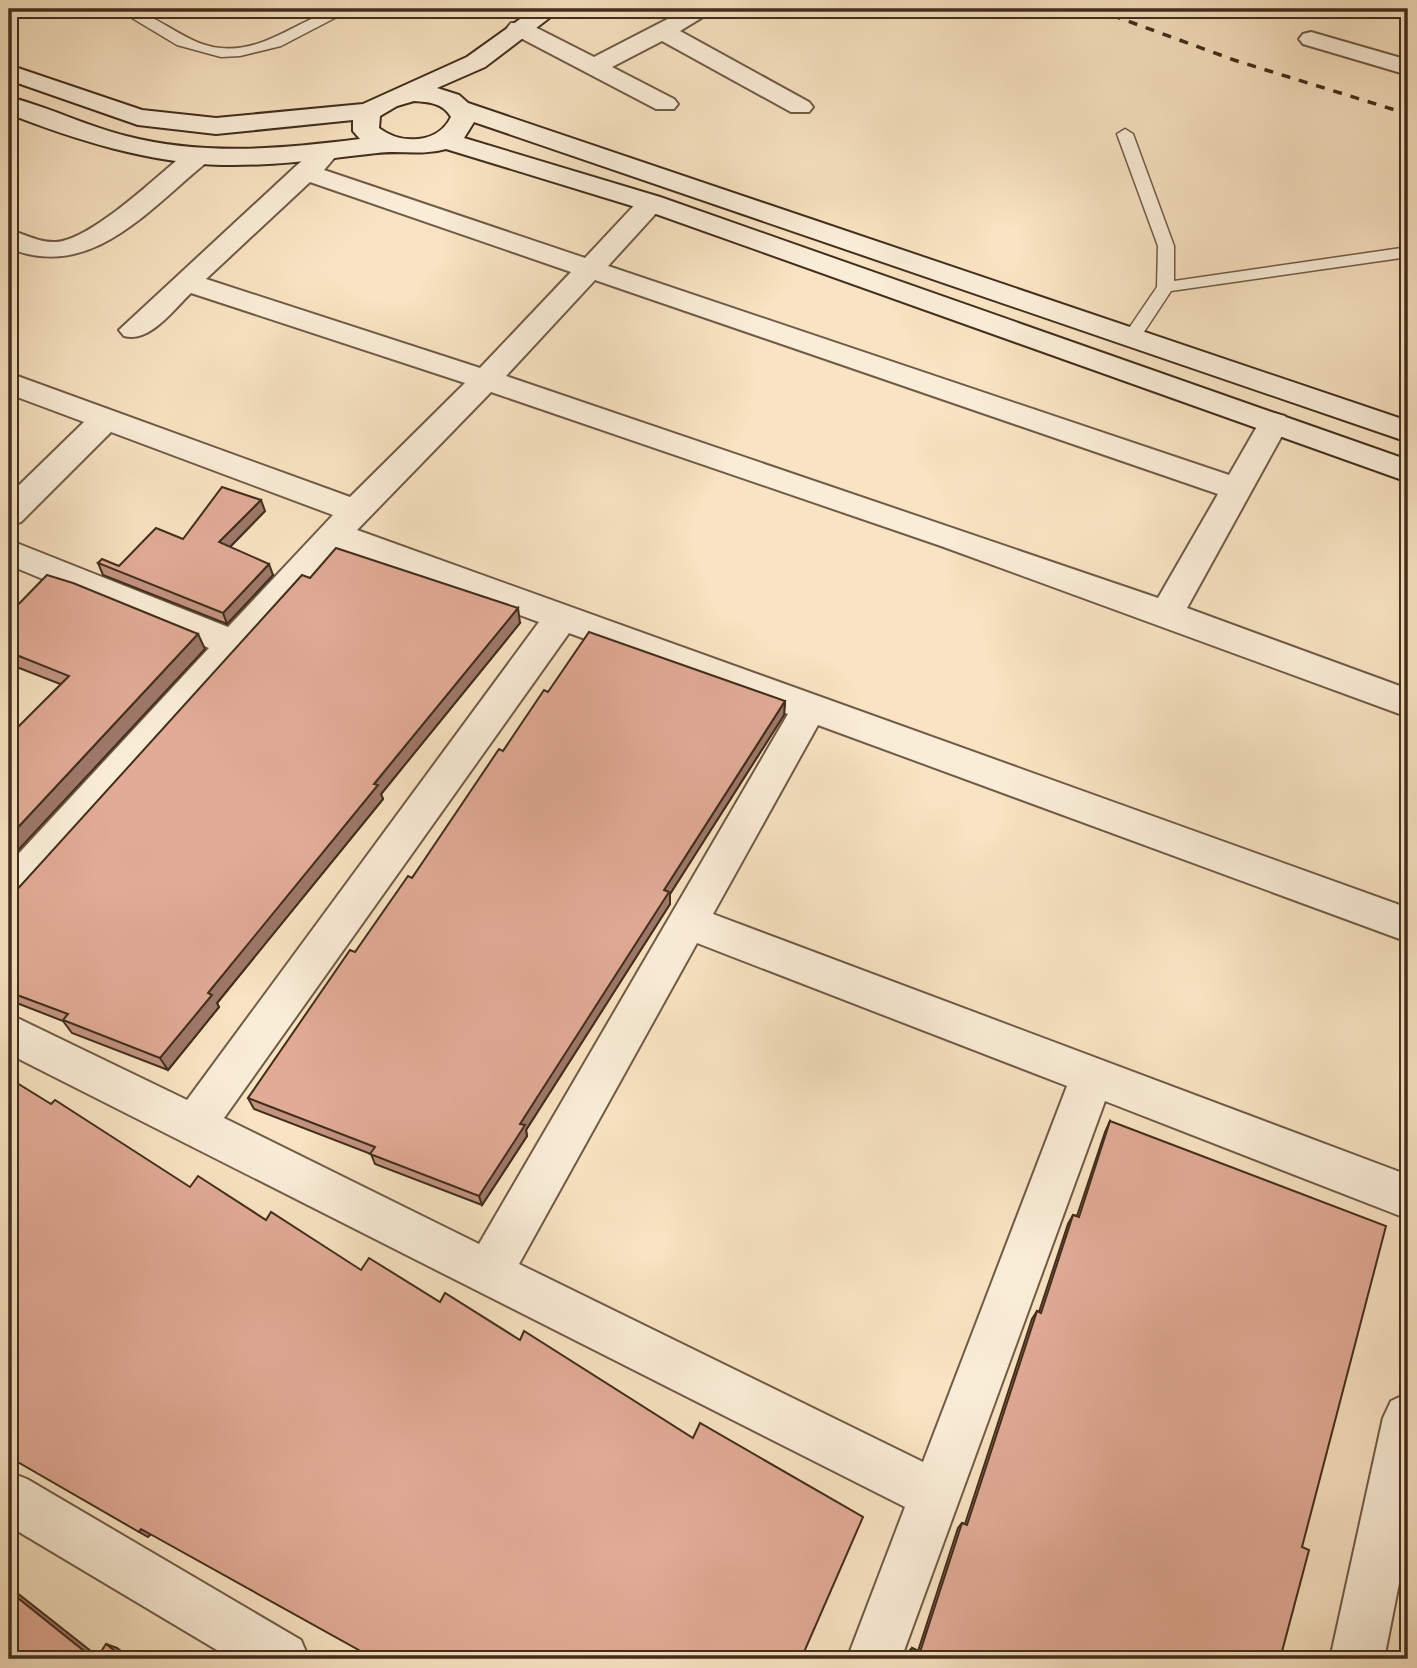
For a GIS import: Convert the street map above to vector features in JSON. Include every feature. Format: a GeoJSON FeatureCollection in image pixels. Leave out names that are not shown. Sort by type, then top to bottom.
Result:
{"type":"FeatureCollection","features":[{"type":"Feature","properties":{"kind":"street"},"geometry":{"type":"LineString","coordinates":[[384,144],[366,131],[364,123],[370,111],[385,100],[475,62],[549,9]]}},
{"type":"Feature","properties":{"kind":"street"},"geometry":{"type":"LineString","coordinates":[[594,67],[701,9]]}},
{"type":"Feature","properties":{"kind":"street"},"geometry":{"type":"LineString","coordinates":[[519,28],[665,104]]}},
{"type":"Feature","properties":{"kind":"street"},"geometry":{"type":"LineString","coordinates":[[662,31],[800,107]]}},
{"type":"Feature","properties":{"kind":"street"},"geometry":{"type":"LineString","coordinates":[[1311,39],[1408,68]]}},
{"type":"Feature","properties":{"kind":"street"},"geometry":{"type":"LineString","coordinates":[[457,106],[475,62]]}},
{"type":"Feature","properties":{"kind":"street"},"geometry":{"type":"LineString","coordinates":[[9,72],[138,117],[204,125],[370,111]]}},
{"type":"Feature","properties":{"kind":"street"},"geometry":{"type":"LineString","coordinates":[[398,96],[429,94],[457,106],[1408,432]]}},
{"type":"Feature","properties":{"kind":"street"},"geometry":{"type":"LineString","coordinates":[[9,104],[70,129],[144,147],[198,156],[254,157],[384,144],[414,147],[444,140],[462,125],[464,117],[457,106]]}},
{"type":"Feature","properties":{"kind":"street"},"geometry":{"type":"LineString","coordinates":[[444,140],[651,203],[1408,471]]}},
{"type":"Feature","properties":{"kind":"street"},"geometry":{"type":"LineString","coordinates":[[134,330],[328,151]]}},
{"type":"Feature","properties":{"kind":"street"},"geometry":{"type":"LineString","coordinates":[[9,238],[38,250],[61,250],[79,245],[100,233],[198,156]]}},
{"type":"Feature","properties":{"kind":"street"},"geometry":{"type":"LineString","coordinates":[[305,172],[1237,489]]}},
{"type":"Feature","properties":{"kind":"street"},"geometry":{"type":"LineString","coordinates":[[13,880],[344,522],[592,270],[651,203]]}},
{"type":"Feature","properties":{"kind":"street"},"geometry":{"type":"LineString","coordinates":[[186,282],[487,379],[1167,613],[1408,703]]}},
{"type":"Feature","properties":{"kind":"street"},"geometry":{"type":"LineString","coordinates":[[9,383],[106,419],[562,617],[1408,925]]}},
{"type":"Feature","properties":{"kind":"street"},"geometry":{"type":"LineString","coordinates":[[9,514],[106,419]]}},
{"type":"Feature","properties":{"kind":"street"},"geometry":{"type":"LineString","coordinates":[[1167,613],[1274,424]]}},
{"type":"Feature","properties":{"kind":"street"},"geometry":{"type":"LineString","coordinates":[[9,552],[234,644]]}},
{"type":"Feature","properties":{"kind":"street"},"geometry":{"type":"LineString","coordinates":[[194,1125],[562,617]]}},
{"type":"Feature","properties":{"kind":"street"},"geometry":{"type":"LineString","coordinates":[[489,1272],[810,708]]}},
{"type":"Feature","properties":{"kind":"street"},"geometry":{"type":"LineString","coordinates":[[688,922],[1093,1074],[1408,1197]]}},
{"type":"Feature","properties":{"kind":"street"},"geometry":{"type":"LineString","coordinates":[[9,1033],[936,1495]]}},
{"type":"Feature","properties":{"kind":"street"},"geometry":{"type":"LineString","coordinates":[[874,1659],[1093,1074]]}},
{"type":"Feature","properties":{"kind":"street"},"geometry":{"type":"LineString","coordinates":[[1357,1659],[1408,1418]]}},
{"type":"Feature","properties":{"kind":"street"},"geometry":{"type":"LineString","coordinates":[[9,1497],[282,1659]]}},
{"type":"Feature","properties":{"kind":"lane"},"geometry":{"type":"LineString","coordinates":[[124,9],[200,49],[232,55],[251,52],[281,41],[345,9]]}},
{"type":"Feature","properties":{"kind":"lane"},"geometry":{"type":"LineString","coordinates":[[1125,134],[1166,246],[1165,287],[1132,337]]}},
{"type":"Feature","properties":{"kind":"lane"},"geometry":{"type":"LineString","coordinates":[[1165,287],[1408,252]]}},
{"type":"Feature","properties":{"kind":"building"},"geometry":{"type":"Polygon","coordinates":[[[222,487],[261,500],[219,542],[269,564],[223,613],[98,563],[102,559],[119,566],[156,528],[183,539],[222,487]]]}},
{"type":"Feature","properties":{"kind":"building"},"geometry":{"type":"Polygon","coordinates":[[[336,548],[518,608],[374,784],[378,785],[208,993],[212,995],[160,1058],[63,1020],[68,1014],[9,992],[9,894],[15,892],[302,575],[310,578],[336,548]]]}},
{"type":"Feature","properties":{"kind":"building"},"geometry":{"type":"Polygon","coordinates":[[[47,575],[198,634],[9,837],[9,736],[69,676],[9,652],[9,614],[47,575]]]}},
{"type":"Feature","properties":{"kind":"building"},"geometry":{"type":"Polygon","coordinates":[[[589,632],[785,701],[664,890],[669,892],[520,1124],[525,1125],[479,1196],[370,1154],[375,1147],[248,1098],[350,950],[355,952],[408,876],[412,878],[499,749],[503,751],[544,690],[548,692],[589,632]]]}},
{"type":"Feature","properties":{"kind":"building"},"geometry":{"type":"Polygon","coordinates":[[[9,1078],[51,1104],[55,1100],[190,1187],[198,1176],[266,1220],[271,1212],[361,1270],[369,1258],[440,1302],[445,1293],[520,1340],[524,1331],[693,1438],[700,1423],[863,1517],[801,1659],[375,1659],[141,1529],[139,1532],[9,1457],[9,1078]]]}},
{"type":"Feature","properties":{"kind":"building"},"geometry":{"type":"Polygon","coordinates":[[[1110,1121],[1386,1226],[1302,1547],[1309,1550],[1280,1659],[908,1659],[912,1648],[920,1652],[962,1523],[967,1525],[1037,1311],[1041,1313],[1073,1215],[1079,1217],[1110,1121]]]}},
{"type":"Feature","properties":{"kind":"building"},"geometry":{"type":"Polygon","coordinates":[[[9,1591],[94,1659],[9,1659],[9,1591]]]}},
{"type":"Feature","properties":{"kind":"building"},"geometry":{"type":"Polygon","coordinates":[[[106,1644],[125,1659],[96,1659],[106,1644]]]}},
{"type":"Feature","properties":{"kind":"railway"},"geometry":{"type":"LineString","coordinates":[[1095,9],[1234,60],[1408,114]]}}]}
